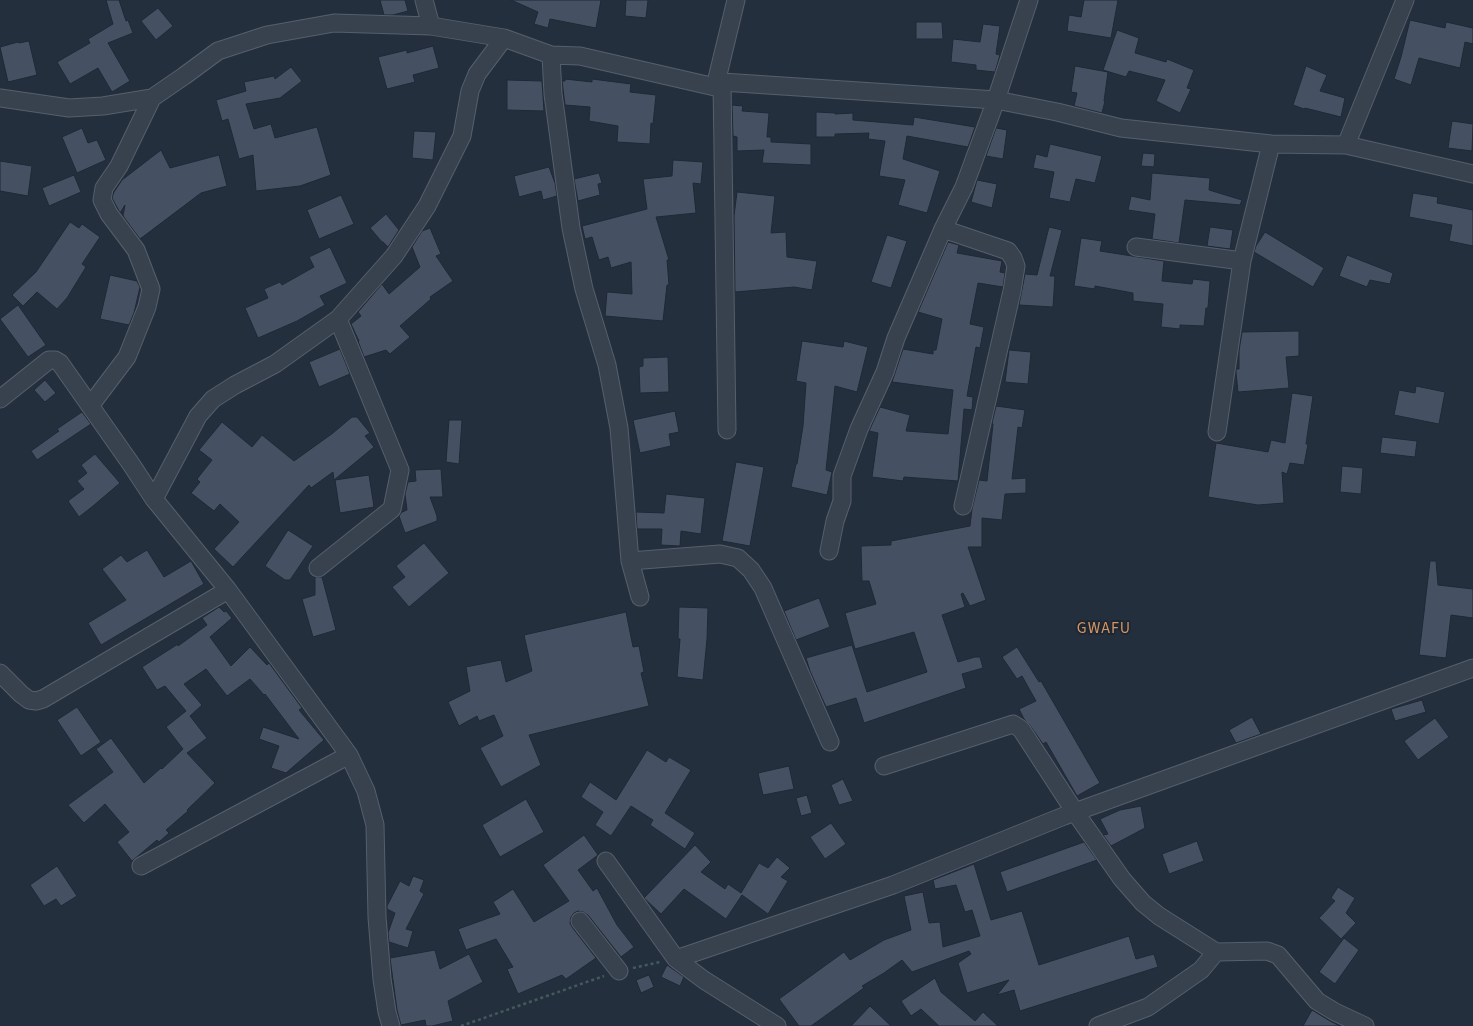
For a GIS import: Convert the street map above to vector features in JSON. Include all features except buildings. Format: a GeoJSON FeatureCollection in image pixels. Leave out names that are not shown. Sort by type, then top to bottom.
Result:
{"type":"FeatureCollection","features":[{"type":"Feature","properties":{"kind":"street"},"geometry":{"type":"LineString","coordinates":[[424,0],[431,26]]}},
{"type":"Feature","properties":{"kind":"street"},"geometry":{"type":"LineString","coordinates":[[727,430],[718,84],[736,0]]}},
{"type":"Feature","properties":{"kind":"street"},"geometry":{"type":"LineString","coordinates":[[829,550],[835,521],[842,501],[842,476],[859,429],[885,372],[896,338],[943,229],[964,187],[996,100],[1030,0]]}},
{"type":"Feature","properties":{"kind":"street"},"geometry":{"type":"LineString","coordinates":[[1346,145],[1405,0]]}},
{"type":"Feature","properties":{"kind":"street"},"geometry":{"type":"LineString","coordinates":[[0,98],[69,108],[102,106],[152,98],[218,51],[267,35],[334,23],[431,26],[504,38],[551,55],[580,56],[718,84],[996,100],[1057,112],[1121,128],[1271,144],[1346,145],[1473,174]]}},
{"type":"Feature","properties":{"kind":"street"},"geometry":{"type":"LineString","coordinates":[[154,499],[198,416],[213,399],[275,364],[338,319],[394,256],[427,206],[462,136],[470,91],[476,74],[504,38]]}},
{"type":"Feature","properties":{"kind":"street"},"geometry":{"type":"LineString","coordinates":[[551,55],[554,101],[571,228],[584,289],[607,366],[619,428],[630,561],[640,597]]}},
{"type":"Feature","properties":{"kind":"street"},"geometry":{"type":"LineString","coordinates":[[90,406],[127,357],[147,307],[151,289],[136,250],[109,214],[102,200],[104,188],[119,166],[152,98]]}},
{"type":"Feature","properties":{"kind":"street"},"geometry":{"type":"LineString","coordinates":[[1217,432],[1242,262],[1271,144]]}},
{"type":"Feature","properties":{"kind":"street"},"geometry":{"type":"LineString","coordinates":[[943,229],[1008,251],[1016,266],[1012,291],[963,506]]}},
{"type":"Feature","properties":{"kind":"street"},"geometry":{"type":"LineString","coordinates":[[1136,247],[1242,262]]}},
{"type":"Feature","properties":{"kind":"street"},"geometry":{"type":"LineString","coordinates":[[318,568],[392,508],[400,470],[338,319]]}},
{"type":"Feature","properties":{"kind":"street"},"geometry":{"type":"LineString","coordinates":[[0,399],[49,360],[55,360],[60,363],[154,499],[228,590],[349,755],[366,791],[375,825],[377,917],[385,998],[391,1026]]}},
{"type":"Feature","properties":{"kind":"street"},"geometry":{"type":"LineString","coordinates":[[630,561],[720,554],[738,558],[751,570],[763,588],[830,742]]}},
{"type":"Feature","properties":{"kind":"street"},"geometry":{"type":"LineString","coordinates":[[0,673],[29,700],[36,701],[43,699],[228,590]]}},
{"type":"Feature","properties":{"kind":"street"},"geometry":{"type":"LineString","coordinates":[[676,959],[893,885],[1075,812],[1473,668]]}},
{"type":"Feature","properties":{"kind":"street"},"geometry":{"type":"LineString","coordinates":[[884,766],[1013,724],[1021,728],[1075,812],[1122,878],[1143,903],[1159,916],[1216,952],[1267,951],[1278,955],[1317,1001],[1335,1012],[1365,1026]]}},
{"type":"Feature","properties":{"kind":"street"},"geometry":{"type":"LineString","coordinates":[[141,866],[349,755]]}},
{"type":"Feature","properties":{"kind":"street"},"geometry":{"type":"LineString","coordinates":[[606,861],[676,959],[704,980],[776,1026]]}},
{"type":"Feature","properties":{"kind":"street"},"geometry":{"type":"LineString","coordinates":[[580,921],[619,971]]}},
{"type":"Feature","properties":{"kind":"street"},"geometry":{"type":"LineString","coordinates":[[1098,1026],[1148,1007],[1201,970],[1216,952]]}},
{"type":"Feature","properties":{"kind":"path"},"geometry":{"type":"LineString","coordinates":[[460,1026],[619,971],[676,959]]}},
{"type":"Feature","properties":{"kind":"district","name":"GWAFU"},"geometry":{"type":"Point","coordinates":[1104,629]}}]}
